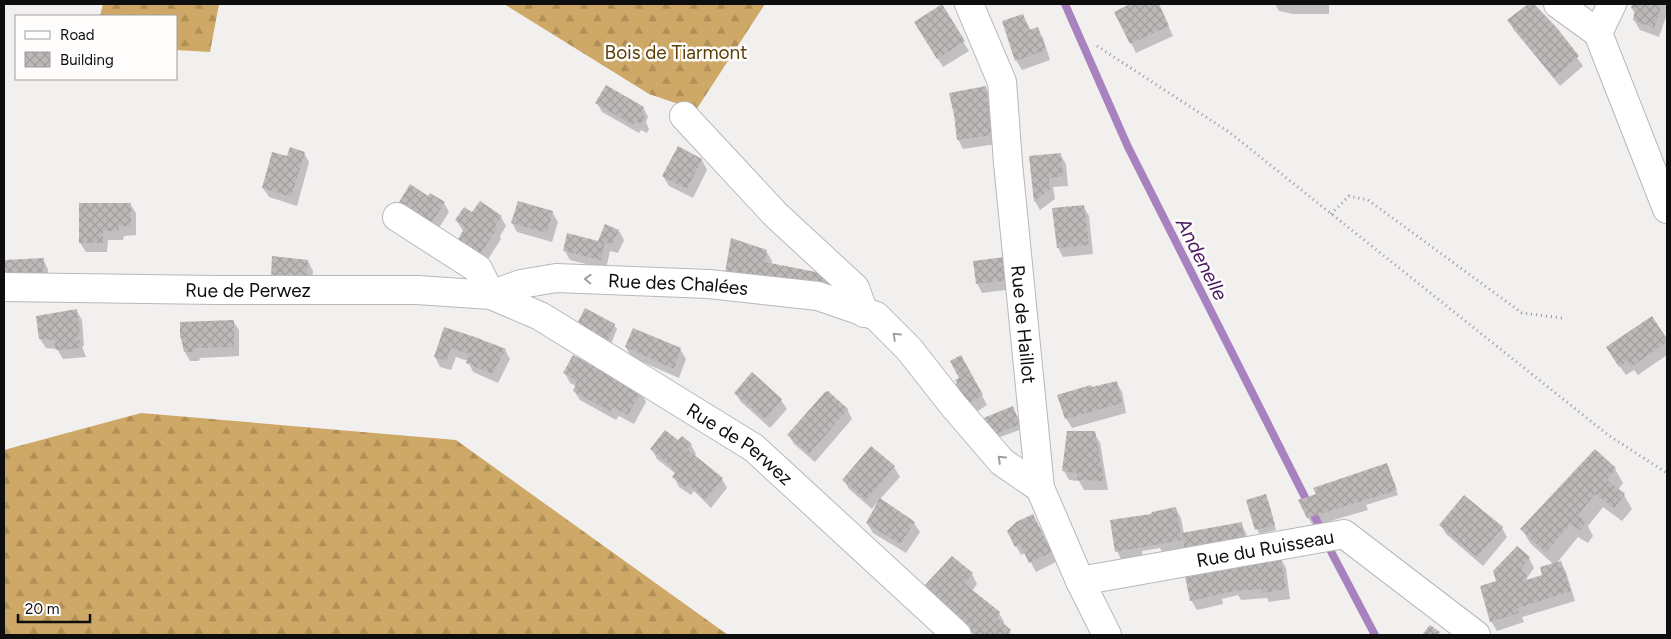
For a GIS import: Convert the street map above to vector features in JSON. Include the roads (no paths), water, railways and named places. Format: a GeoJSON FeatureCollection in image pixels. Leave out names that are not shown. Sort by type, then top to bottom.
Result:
{"type":"FeatureCollection","features":[{"type":"Feature","properties":{"kind":"street","name":"Rue de Haillot"},"geometry":{"type":"LineString","coordinates":[[969,4],[1002,82],[1040,488],[1080,581],[1107,635]]}},
{"type":"Feature","properties":{"kind":"street"},"geometry":{"type":"LineString","coordinates":[[1558,4],[1598,33],[1667,209]]}},
{"type":"Feature","properties":{"kind":"street"},"geometry":{"type":"LineString","coordinates":[[1598,33],[1612,4]]}},
{"type":"Feature","properties":{"kind":"street"},"geometry":{"type":"LineString","coordinates":[[684,116],[776,215],[856,288],[864,312]]}},
{"type":"Feature","properties":{"kind":"street"},"geometry":{"type":"LineString","coordinates":[[398,217],[478,268],[491,296]]}},
{"type":"Feature","properties":{"kind":"street","name":"Rue des Chalées"},"geometry":{"type":"LineString","coordinates":[[491,296],[521,284],[556,278],[709,284],[818,296],[876,316],[909,349],[953,405],[1002,462],[1040,488]]}},
{"type":"Feature","properties":{"kind":"street","name":"Rue de Perwez"},"geometry":{"type":"LineString","coordinates":[[4,287],[417,290],[491,296],[540,316],[754,448],[957,635]]}},
{"type":"Feature","properties":{"kind":"street","name":"Rue du Ruisseau"},"geometry":{"type":"LineString","coordinates":[[1080,581],[1344,534],[1476,635]]}},
{"type":"Feature","properties":{"kind":"waterway","name":"Andenelle"},"geometry":{"type":"LineString","coordinates":[[1065,4],[1128,147],[1319,525]]}},
{"type":"Feature","properties":{"kind":"waterway","name":"Andenelle"},"geometry":{"type":"LineString","coordinates":[[1326,542],[1375,635]]}},
{"type":"Feature","properties":{"kind":"park label","name":"Bois de Tiarmont"},"geometry":{"type":"Point","coordinates":[676,52]}}]}
